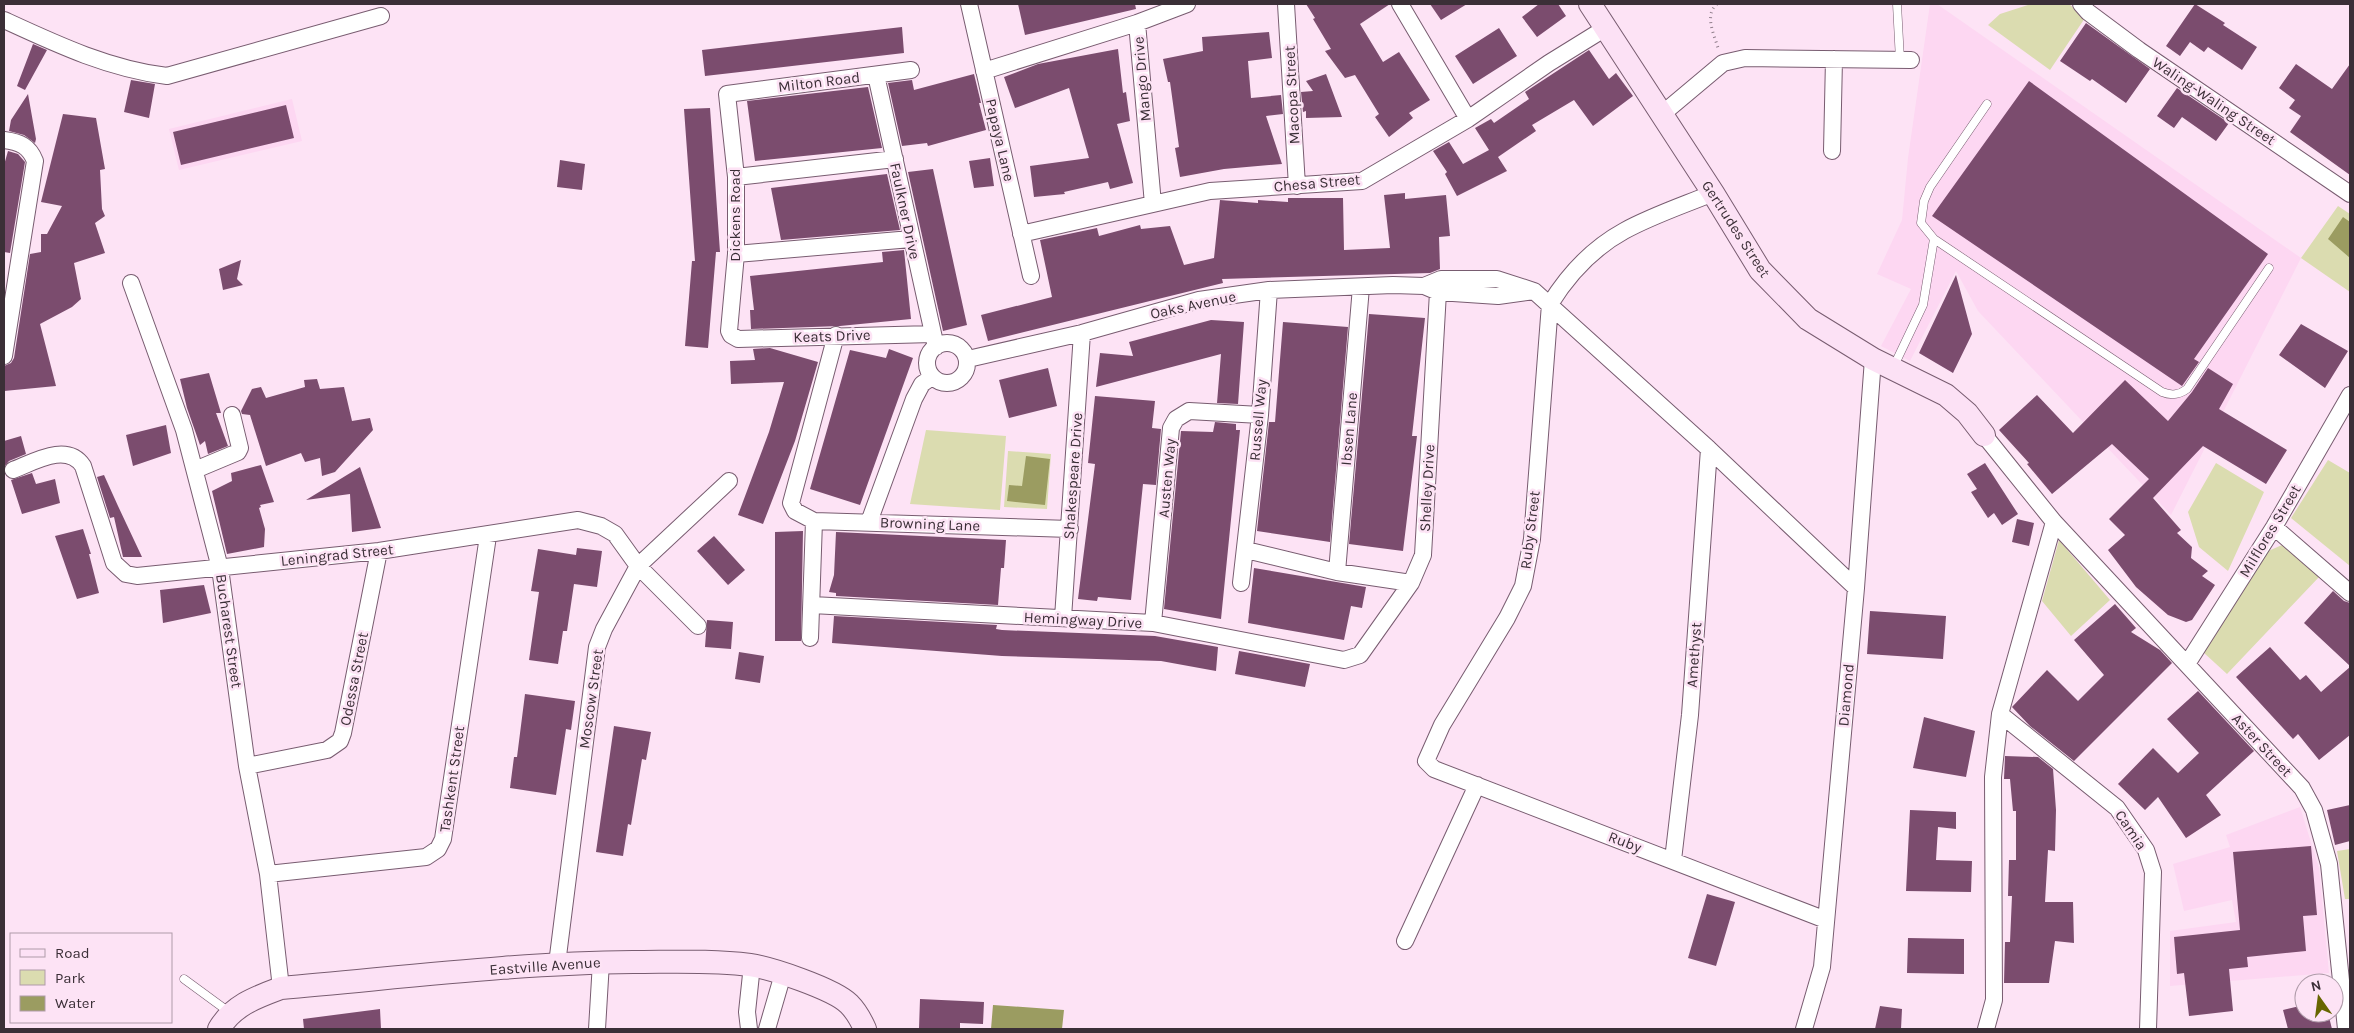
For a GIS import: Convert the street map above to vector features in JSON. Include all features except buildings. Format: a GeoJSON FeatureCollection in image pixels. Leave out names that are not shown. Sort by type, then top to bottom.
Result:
{"type":"FeatureCollection","features":[{"type":"Feature","properties":{"kind":"street","name":"Papaya Lane"},"geometry":{"type":"LineString","coordinates":[[969,4],[1032,276]]}},
{"type":"Feature","properties":{"kind":"street"},"geometry":{"type":"LineString","coordinates":[[1137,23],[1187,4]]}},
{"type":"Feature","properties":{"kind":"street","name":"Macopa Street"},"geometry":{"type":"LineString","coordinates":[[1286,4],[1297,186]]}},
{"type":"Feature","properties":{"kind":"street"},"geometry":{"type":"LineString","coordinates":[[1400,4],[1468,119]]}},
{"type":"Feature","properties":{"kind":"street","name":"Gertrudes Street"},"geometry":{"type":"LineString","coordinates":[[1590,4],[1604,29],[1713,192],[1760,270],[1808,319],[1873,359],[1946,395],[1967,413],[1984,435]]}},
{"type":"Feature","properties":{"kind":"street","name":"Waling-Waling Street"},"geometry":{"type":"LineString","coordinates":[[2082,4],[2088,12],[2139,50],[2350,194]]}},
{"type":"Feature","properties":{"kind":"street"},"geometry":{"type":"LineString","coordinates":[[4,20],[105,63],[134,71],[167,76],[381,16]]}},
{"type":"Feature","properties":{"kind":"street","name":"Mango Drive"},"geometry":{"type":"LineString","coordinates":[[984,71],[1137,23],[1153,204]]}},
{"type":"Feature","properties":{"kind":"street","name":"Chesa Street"},"geometry":{"type":"LineString","coordinates":[[1022,234],[1210,191],[1362,181],[1468,119],[1549,63],[1604,29]]}},
{"type":"Feature","properties":{"kind":"street"},"geometry":{"type":"LineString","coordinates":[[1661,115],[1723,63],[1745,58],[1905,60]]}},
{"type":"Feature","properties":{"kind":"street"},"geometry":{"type":"LineString","coordinates":[[1832,150],[1834,60]]}},
{"type":"Feature","properties":{"kind":"street","name":"Milton Road"},"geometry":{"type":"LineString","coordinates":[[726,94],[911,70]]}},
{"type":"Feature","properties":{"kind":"street","name":"Faulkner Drive"},"geometry":{"type":"LineString","coordinates":[[876,75],[934,340]]}},
{"type":"Feature","properties":{"kind":"street","name":"Dickens Road"},"geometry":{"type":"LineString","coordinates":[[726,94],[736,177],[736,254],[729,330],[731,335]]}},
{"type":"Feature","properties":{"kind":"street"},"geometry":{"type":"LineString","coordinates":[[4,140],[27,147],[35,161],[4,356]]}},
{"type":"Feature","properties":{"kind":"street"},"geometry":{"type":"LineString","coordinates":[[736,177],[894,159]]}},
{"type":"Feature","properties":{"kind":"street"},"geometry":{"type":"LineString","coordinates":[[1550,304],[1564,282],[1590,256],[1623,231],[1713,192]]}},
{"type":"Feature","properties":{"kind":"street"},"geometry":{"type":"LineString","coordinates":[[736,254],[911,239]]}},
{"type":"Feature","properties":{"kind":"street","name":"Oaks Avenue"},"geometry":{"type":"LineString","coordinates":[[968,359],[1082,332],[1199,300],[1269,290],[1360,287],[1431,289],[1441,279],[1497,279],[1534,291],[1550,304],[1709,449],[1856,588]]}},
{"type":"Feature","properties":{"kind":"street","name":"Bucharest Street"},"geometry":{"type":"LineString","coordinates":[[132,284],[184,430],[220,568],[247,766],[268,874],[281,988]]}},
{"type":"Feature","properties":{"kind":"street","name":"Ibsen Lane"},"geometry":{"type":"LineString","coordinates":[[1337,572],[1360,287]]}},
{"type":"Feature","properties":{"kind":"street","name":"Shelley Drive"},"geometry":{"type":"LineString","coordinates":[[1351,659],[1360,655],[1411,584],[1423,555],[1431,289]]}},
{"type":"Feature","properties":{"kind":"street","name":"Russell Way"},"geometry":{"type":"LineString","coordinates":[[1240,583],[1246,550],[1260,415],[1269,290]]}},
{"type":"Feature","properties":{"kind":"street","name":"Ruby Street"},"geometry":{"type":"LineString","coordinates":[[1426,761],[1442,725],[1507,618],[1523,586],[1532,539],[1550,304]]}},
{"type":"Feature","properties":{"kind":"street","name":"Shakespeare Drive"},"geometry":{"type":"LineString","coordinates":[[1063,618],[1082,332]]}},
{"type":"Feature","properties":{"kind":"street","name":"Keats Drive"},"geometry":{"type":"LineString","coordinates":[[731,335],[738,339],[836,335],[934,340]]}},
{"type":"Feature","properties":{"kind":"street"},"geometry":{"type":"LineString","coordinates":[[810,638],[814,521],[793,508],[791,503],[836,335]]}},
{"type":"Feature","properties":{"kind":"street"},"geometry":{"type":"LineString","coordinates":[[934,340],[959,346],[968,359],[968,367],[960,380],[945,384],[932,377],[927,361],[934,340]]}},
{"type":"Feature","properties":{"kind":"street","name":"Diamond"},"geometry":{"type":"LineString","coordinates":[[1804,1029],[1822,967],[1856,588],[1873,359]]}},
{"type":"Feature","properties":{"kind":"street"},"geometry":{"type":"LineString","coordinates":[[869,522],[914,399],[922,384],[932,377]]}},
{"type":"Feature","properties":{"kind":"street","name":"Milflores Street"},"geometry":{"type":"LineString","coordinates":[[2187,664],[2274,527],[2350,395]]}},
{"type":"Feature","properties":{"kind":"street","name":"Austen Way"},"geometry":{"type":"LineString","coordinates":[[1153,623],[1171,428],[1176,420],[1189,411],[1260,415]]}},
{"type":"Feature","properties":{"kind":"street"},"geometry":{"type":"LineString","coordinates":[[195,470],[238,452],[240,448],[232,416]]}},
{"type":"Feature","properties":{"kind":"street","name":"Aster Street"},"geometry":{"type":"LineString","coordinates":[[1984,435],[2054,522],[2302,788],[2314,810],[2329,864],[2346,1029]]}},
{"type":"Feature","properties":{"kind":"street","name":"Amethyst"},"geometry":{"type":"LineString","coordinates":[[1673,860],[1690,715],[1709,449]]}},
{"type":"Feature","properties":{"kind":"street","name":"Leningrad Street"},"geometry":{"type":"LineString","coordinates":[[14,470],[54,455],[72,456],[78,460],[83,466],[114,563],[126,574],[137,576],[379,550],[488,536],[578,520],[588,521],[615,534],[638,566],[698,626]]}},
{"type":"Feature","properties":{"kind":"street","name":"Moscow Street"},"geometry":{"type":"LineString","coordinates":[[557,964],[597,646],[604,628],[638,566],[729,481]]}},
{"type":"Feature","properties":{"kind":"street","name":"Browning Lane"},"geometry":{"type":"LineString","coordinates":[[814,521],[1070,529]]}},
{"type":"Feature","properties":{"kind":"street"},"geometry":{"type":"LineString","coordinates":[[1986,1029],[1994,1000],[1993,777],[2000,714],[2054,522]]}},
{"type":"Feature","properties":{"kind":"street"},"geometry":{"type":"LineString","coordinates":[[2274,527],[2350,593]]}},
{"type":"Feature","properties":{"kind":"street","name":"Tashkent Street"},"geometry":{"type":"LineString","coordinates":[[268,874],[426,857],[438,849],[443,839],[488,536]]}},
{"type":"Feature","properties":{"kind":"street","name":"Odessa Street"},"geometry":{"type":"LineString","coordinates":[[247,766],[327,750],[340,740],[344,733],[379,550]]}},
{"type":"Feature","properties":{"kind":"street"},"geometry":{"type":"LineString","coordinates":[[1246,550],[1337,572],[1411,584]]}},
{"type":"Feature","properties":{"kind":"street","name":"Hemingway Drive"},"geometry":{"type":"LineString","coordinates":[[812,605],[1153,623],[1351,659]]}},
{"type":"Feature","properties":{"kind":"street","name":"Camia"},"geometry":{"type":"LineString","coordinates":[[2000,714],[2118,808],[2146,850],[2153,872],[2148,1029]]}},
{"type":"Feature","properties":{"kind":"street","name":"Ruby"},"geometry":{"type":"LineString","coordinates":[[1426,761],[1434,769],[1826,920]]}},
{"type":"Feature","properties":{"kind":"street"},"geometry":{"type":"LineString","coordinates":[[1405,941],[1477,785]]}},
{"type":"Feature","properties":{"kind":"street"},"geometry":{"type":"LineString","coordinates":[[596,1029],[601,962]]}},
{"type":"Feature","properties":{"kind":"street","name":"Eastville Avenue"},"geometry":{"type":"LineString","coordinates":[[225,1022],[250,1000],[281,988],[557,964],[702,962],[752,965],[783,974],[834,994],[848,1003],[860,1018],[865,1029]]}},
{"type":"Feature","properties":{"kind":"street"},"geometry":{"type":"LineString","coordinates":[[748,1029],[747,1012],[752,965]]}},
{"type":"Feature","properties":{"kind":"street"},"geometry":{"type":"LineString","coordinates":[[767,1029],[783,974]]}},
{"type":"Feature","properties":{"kind":"lane"},"geometry":{"type":"LineString","coordinates":[[1897,4],[1905,60]]}},
{"type":"Feature","properties":{"kind":"lane"},"geometry":{"type":"LineString","coordinates":[[1987,104],[1930,187],[1924,202],[1921,223],[1934,239],[2162,392],[2170,395],[2178,394],[2188,389],[2269,268]]}},
{"type":"Feature","properties":{"kind":"lane"},"geometry":{"type":"LineString","coordinates":[[1893,369],[1923,305],[1934,239]]}},
{"type":"Feature","properties":{"kind":"lane"},"geometry":{"type":"LineString","coordinates":[[184,979],[225,1022]]}},
{"type":"Feature","properties":{"kind":"path"},"geometry":{"type":"LineString","coordinates":[[1717,4],[1710,13],[1710,22],[1723,63]]}},
{"type":"Feature","properties":{"kind":"shaded area"},"geometry":{"type":"Polygon","coordinates":[[[1930,4],[1937,4],[2301,258],[2171,515],[1978,311],[1956,271],[1910,361],[1881,346],[1911,289],[1877,274],[1902,220],[1908,158],[1930,4]]]}},
{"type":"Feature","properties":{"kind":"shaded area"},"geometry":{"type":"Polygon","coordinates":[[[292,99],[302,141],[179,170],[169,129],[292,99]]]}},
{"type":"Feature","properties":{"kind":"shaded area"},"geometry":{"type":"Polygon","coordinates":[[[2300,807],[2319,868],[2329,973],[2294,973],[2294,976],[2170,986],[2170,931],[2236,922],[2232,900],[2184,911],[2173,864],[2230,847],[2226,835],[2300,807]]]}},
{"type":"Feature","properties":{"kind":"green space"},"geometry":{"type":"Polygon","coordinates":[[[2031,4],[2069,4],[2085,18],[2050,70],[1988,25],[2000,14],[2031,4]]]}},
{"type":"Feature","properties":{"kind":"green space"},"geometry":{"type":"Polygon","coordinates":[[[2338,206],[2350,214],[2350,292],[2301,258],[2338,206]]]}},
{"type":"Feature","properties":{"kind":"green space"},"geometry":{"type":"Polygon","coordinates":[[[926,430],[1006,436],[1000,510],[910,504],[926,430]]]}},
{"type":"Feature","properties":{"kind":"green space"},"geometry":{"type":"Polygon","coordinates":[[[1008,451],[1051,454],[1047,509],[1004,507],[1008,451]]]}},
{"type":"Feature","properties":{"kind":"green space"},"geometry":{"type":"Polygon","coordinates":[[[2328,460],[2350,473],[2350,566],[2291,518],[2328,460]]]}},
{"type":"Feature","properties":{"kind":"green space"},"geometry":{"type":"Polygon","coordinates":[[[2216,463],[2264,492],[2228,571],[2199,547],[2188,512],[2216,463]]]}},
{"type":"Feature","properties":{"kind":"green space"},"geometry":{"type":"Polygon","coordinates":[[[2059,540],[2110,600],[2071,636],[2042,601],[2059,540]]]}},
{"type":"Feature","properties":{"kind":"green space"},"geometry":{"type":"Polygon","coordinates":[[[2282,545],[2320,576],[2227,674],[2203,652],[2266,552],[2282,545]]]}},
{"type":"Feature","properties":{"kind":"green space"},"geometry":{"type":"Polygon","coordinates":[[[2350,849],[2350,899],[2345,899],[2337,851],[2350,849]]]}},
{"type":"Feature","properties":{"kind":"water"},"geometry":{"type":"Polygon","coordinates":[[[2343,217],[2350,222],[2350,258],[2328,239],[2343,217]]]}},
{"type":"Feature","properties":{"kind":"water"},"geometry":{"type":"Polygon","coordinates":[[[1026,456],[1050,459],[1045,505],[1007,501],[1009,485],[1022,486],[1026,456]]]}},
{"type":"Feature","properties":{"kind":"water"},"geometry":{"type":"Polygon","coordinates":[[[993,1005],[1064,1010],[1062,1029],[991,1029],[993,1005]]]}}]}
